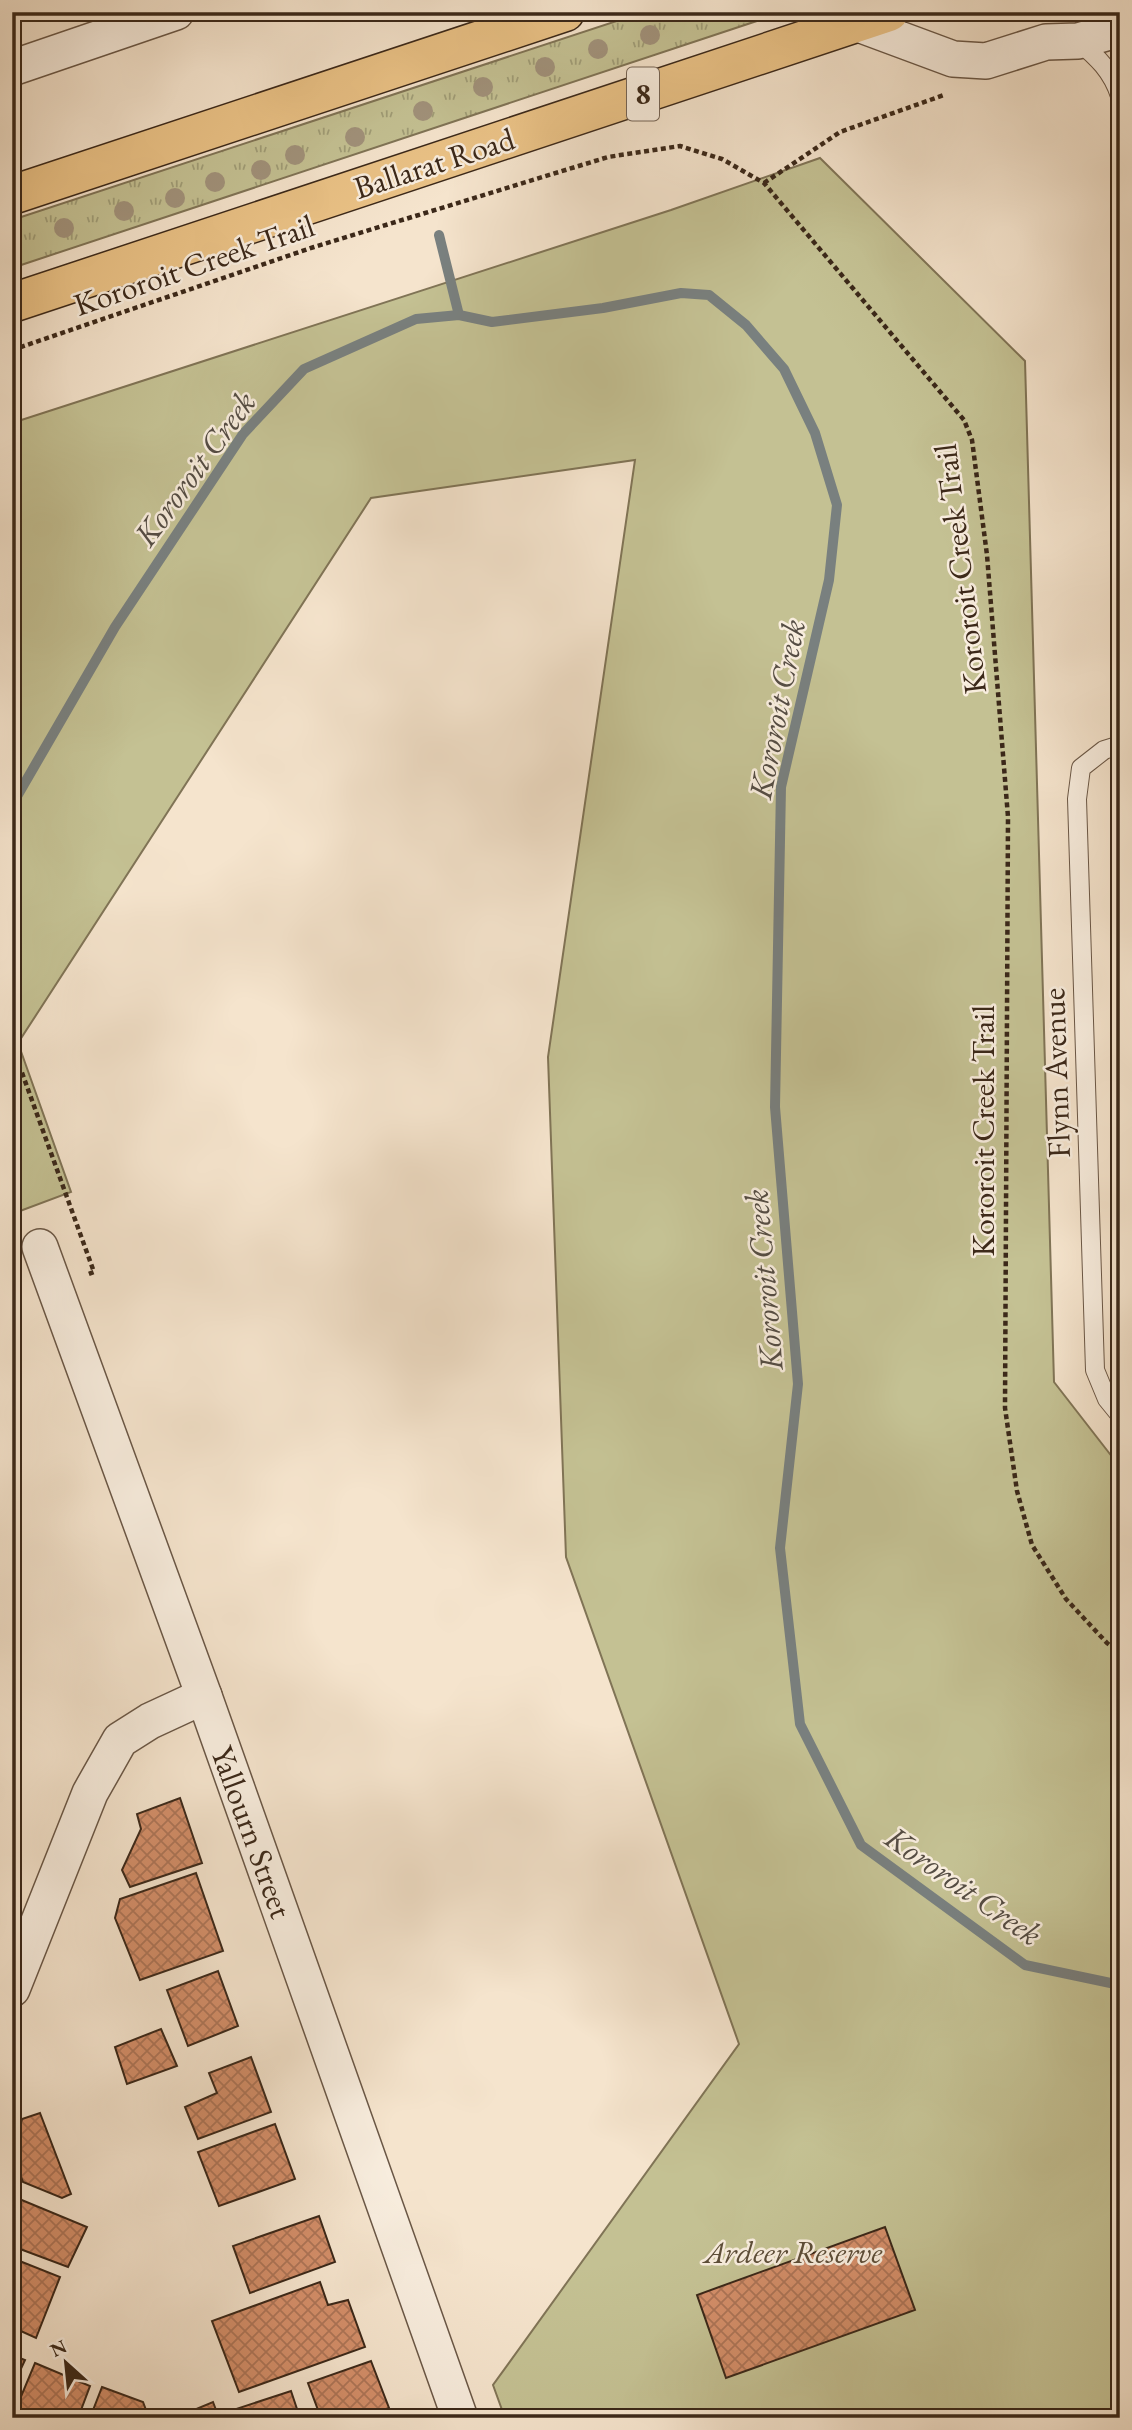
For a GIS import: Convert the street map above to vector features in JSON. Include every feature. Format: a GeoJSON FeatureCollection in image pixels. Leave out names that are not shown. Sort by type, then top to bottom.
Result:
{"type":"FeatureCollection","features":[{"type":"Feature","properties":{"kind":"highway"},"geometry":{"type":"LineString","coordinates":[[12,195],[565,12]]}},
{"type":"Feature","properties":{"kind":"highway","name":"Ballarat Road"},"geometry":{"type":"LineString","coordinates":[[12,303],[873,18]]}},
{"type":"Feature","properties":{"kind":"street"},"geometry":{"type":"LineString","coordinates":[[12,68],[176,12]]}},
{"type":"Feature","properties":{"kind":"street","name":"Ballarat Road"},"geometry":{"type":"LineString","coordinates":[[873,18],[920,49],[953,59],[986,61],[1046,42],[1077,41],[1120,29]]}},
{"type":"Feature","properties":{"kind":"street","name":"Yallourn Street"},"geometry":{"type":"LineString","coordinates":[[40,1247],[209,1710],[460,2418]]}},
{"type":"Feature","properties":{"kind":"street"},"geometry":{"type":"LineString","coordinates":[[12,1989],[90,1793],[104,1765],[157,1740],[209,1710]]}},
{"type":"Feature","properties":{"kind":"lane"},"geometry":{"type":"LineString","coordinates":[[1077,41],[1101,60],[1120,96]]}},
{"type":"Feature","properties":{"kind":"lane","name":"Flynn Avenue"},"geometry":{"type":"LineString","coordinates":[[1120,745],[1104,750],[1081,768],[1077,799],[1096,1370],[1107,1399],[1120,1415]]}},
{"type":"Feature","properties":{"kind":"path"},"geometry":{"type":"LineString","coordinates":[[764,183],[840,132],[976,83],[986,61]]}},
{"type":"Feature","properties":{"kind":"path","name":"Kororoit Creek Trail"},"geometry":{"type":"LineString","coordinates":[[12,350],[314,247],[608,157],[680,146],[722,159],[764,183],[964,420],[972,440],[987,555],[1008,817],[1004,1408],[1017,1491],[1032,1545],[1066,1599],[1107,1643],[1120,1653]]}},
{"type":"Feature","properties":{"kind":"path"},"geometry":{"type":"LineString","coordinates":[[12,1059],[21,1070],[94,1272],[54,1286]]}},
{"type":"Feature","properties":{"kind":"green space"},"geometry":{"type":"Polygon","coordinates":[[[644,12],[784,12],[12,268],[12,220],[644,12]]]}},
{"type":"Feature","properties":{"kind":"green space","name":"Ardeer Reserve"},"geometry":{"type":"Polygon","coordinates":[[[820,158],[1025,361],[1054,1382],[1120,1467],[1120,2418],[505,2418],[493,2385],[739,2044],[566,1557],[548,1057],[635,460],[371,498],[18,1043],[71,1192],[12,1214],[12,423],[671,210],[820,158]]]}},
{"type":"Feature","properties":{"kind":"building"},"geometry":{"type":"Polygon","coordinates":[[[180,1798],[202,1863],[130,1887],[122,1870],[141,1829],[137,1814],[180,1798]]]}},
{"type":"Feature","properties":{"kind":"building"},"geometry":{"type":"Polygon","coordinates":[[[196,1873],[223,1951],[140,1980],[115,1918],[120,1899],[196,1873]]]}},
{"type":"Feature","properties":{"kind":"building"},"geometry":{"type":"Polygon","coordinates":[[[218,1971],[238,2026],[188,2046],[167,1990],[218,1971]]]}},
{"type":"Feature","properties":{"kind":"building"},"geometry":{"type":"Polygon","coordinates":[[[161,2029],[177,2066],[127,2084],[115,2047],[161,2029]]]}},
{"type":"Feature","properties":{"kind":"building"},"geometry":{"type":"Polygon","coordinates":[[[251,2057],[271,2112],[198,2139],[185,2107],[217,2093],[209,2073],[251,2057]]]}},
{"type":"Feature","properties":{"kind":"building"},"geometry":{"type":"Polygon","coordinates":[[[40,2113],[71,2194],[62,2198],[23,2182],[12,2155],[22,2119],[40,2113]]]}},
{"type":"Feature","properties":{"kind":"building"},"geometry":{"type":"Polygon","coordinates":[[[275,2124],[295,2179],[219,2206],[198,2152],[275,2124]]]}},
{"type":"Feature","properties":{"kind":"building"},"geometry":{"type":"Polygon","coordinates":[[[12,2196],[87,2227],[68,2267],[12,2246],[12,2196]]]}},
{"type":"Feature","properties":{"kind":"building"},"geometry":{"type":"Polygon","coordinates":[[[319,2216],[335,2262],[250,2293],[233,2246],[319,2216]]]}},
{"type":"Feature","properties":{"kind":"building"},"geometry":{"type":"Polygon","coordinates":[[[885,2227],[915,2310],[726,2378],[697,2295],[885,2227]]]}},
{"type":"Feature","properties":{"kind":"building"},"geometry":{"type":"Polygon","coordinates":[[[12,2258],[60,2277],[36,2338],[12,2327],[12,2258]]]}},
{"type":"Feature","properties":{"kind":"building"},"geometry":{"type":"Polygon","coordinates":[[[320,2282],[328,2305],[348,2300],[365,2347],[239,2392],[212,2321],[320,2282]]]}},
{"type":"Feature","properties":{"kind":"building"},"geometry":{"type":"Polygon","coordinates":[[[12,2355],[25,2360],[12,2388],[12,2355]]]}},
{"type":"Feature","properties":{"kind":"building"},"geometry":{"type":"Polygon","coordinates":[[[371,2361],[389,2408],[362,2418],[321,2418],[308,2383],[371,2361]]]}},
{"type":"Feature","properties":{"kind":"building"},"geometry":{"type":"Polygon","coordinates":[[[35,2363],[90,2386],[78,2418],[12,2418],[35,2363]]]}},
{"type":"Feature","properties":{"kind":"building"},"geometry":{"type":"Polygon","coordinates":[[[102,2387],[143,2402],[149,2418],[90,2418],[102,2387]]]}},
{"type":"Feature","properties":{"kind":"building"},"geometry":{"type":"Polygon","coordinates":[[[291,2391],[300,2418],[240,2418],[236,2409],[291,2391]]]}},
{"type":"Feature","properties":{"kind":"building"},"geometry":{"type":"Polygon","coordinates":[[[213,2402],[219,2418],[186,2418],[189,2412],[213,2402]]]}},
{"type":"Feature","properties":{"kind":"waterway"},"geometry":{"type":"LineString","coordinates":[[439,235],[459,315]]}},
{"type":"Feature","properties":{"kind":"waterway","name":"Kororoit Creek"},"geometry":{"type":"LineString","coordinates":[[12,805],[115,627],[243,434],[304,369],[416,319],[459,315],[492,322],[603,308],[681,293],[709,295],[746,325],[784,369],[815,433],[837,505],[829,580],[781,787],[775,1107],[798,1384],[780,1548],[800,1724],[861,1845],[1025,1965],[1120,1985]]}}]}
